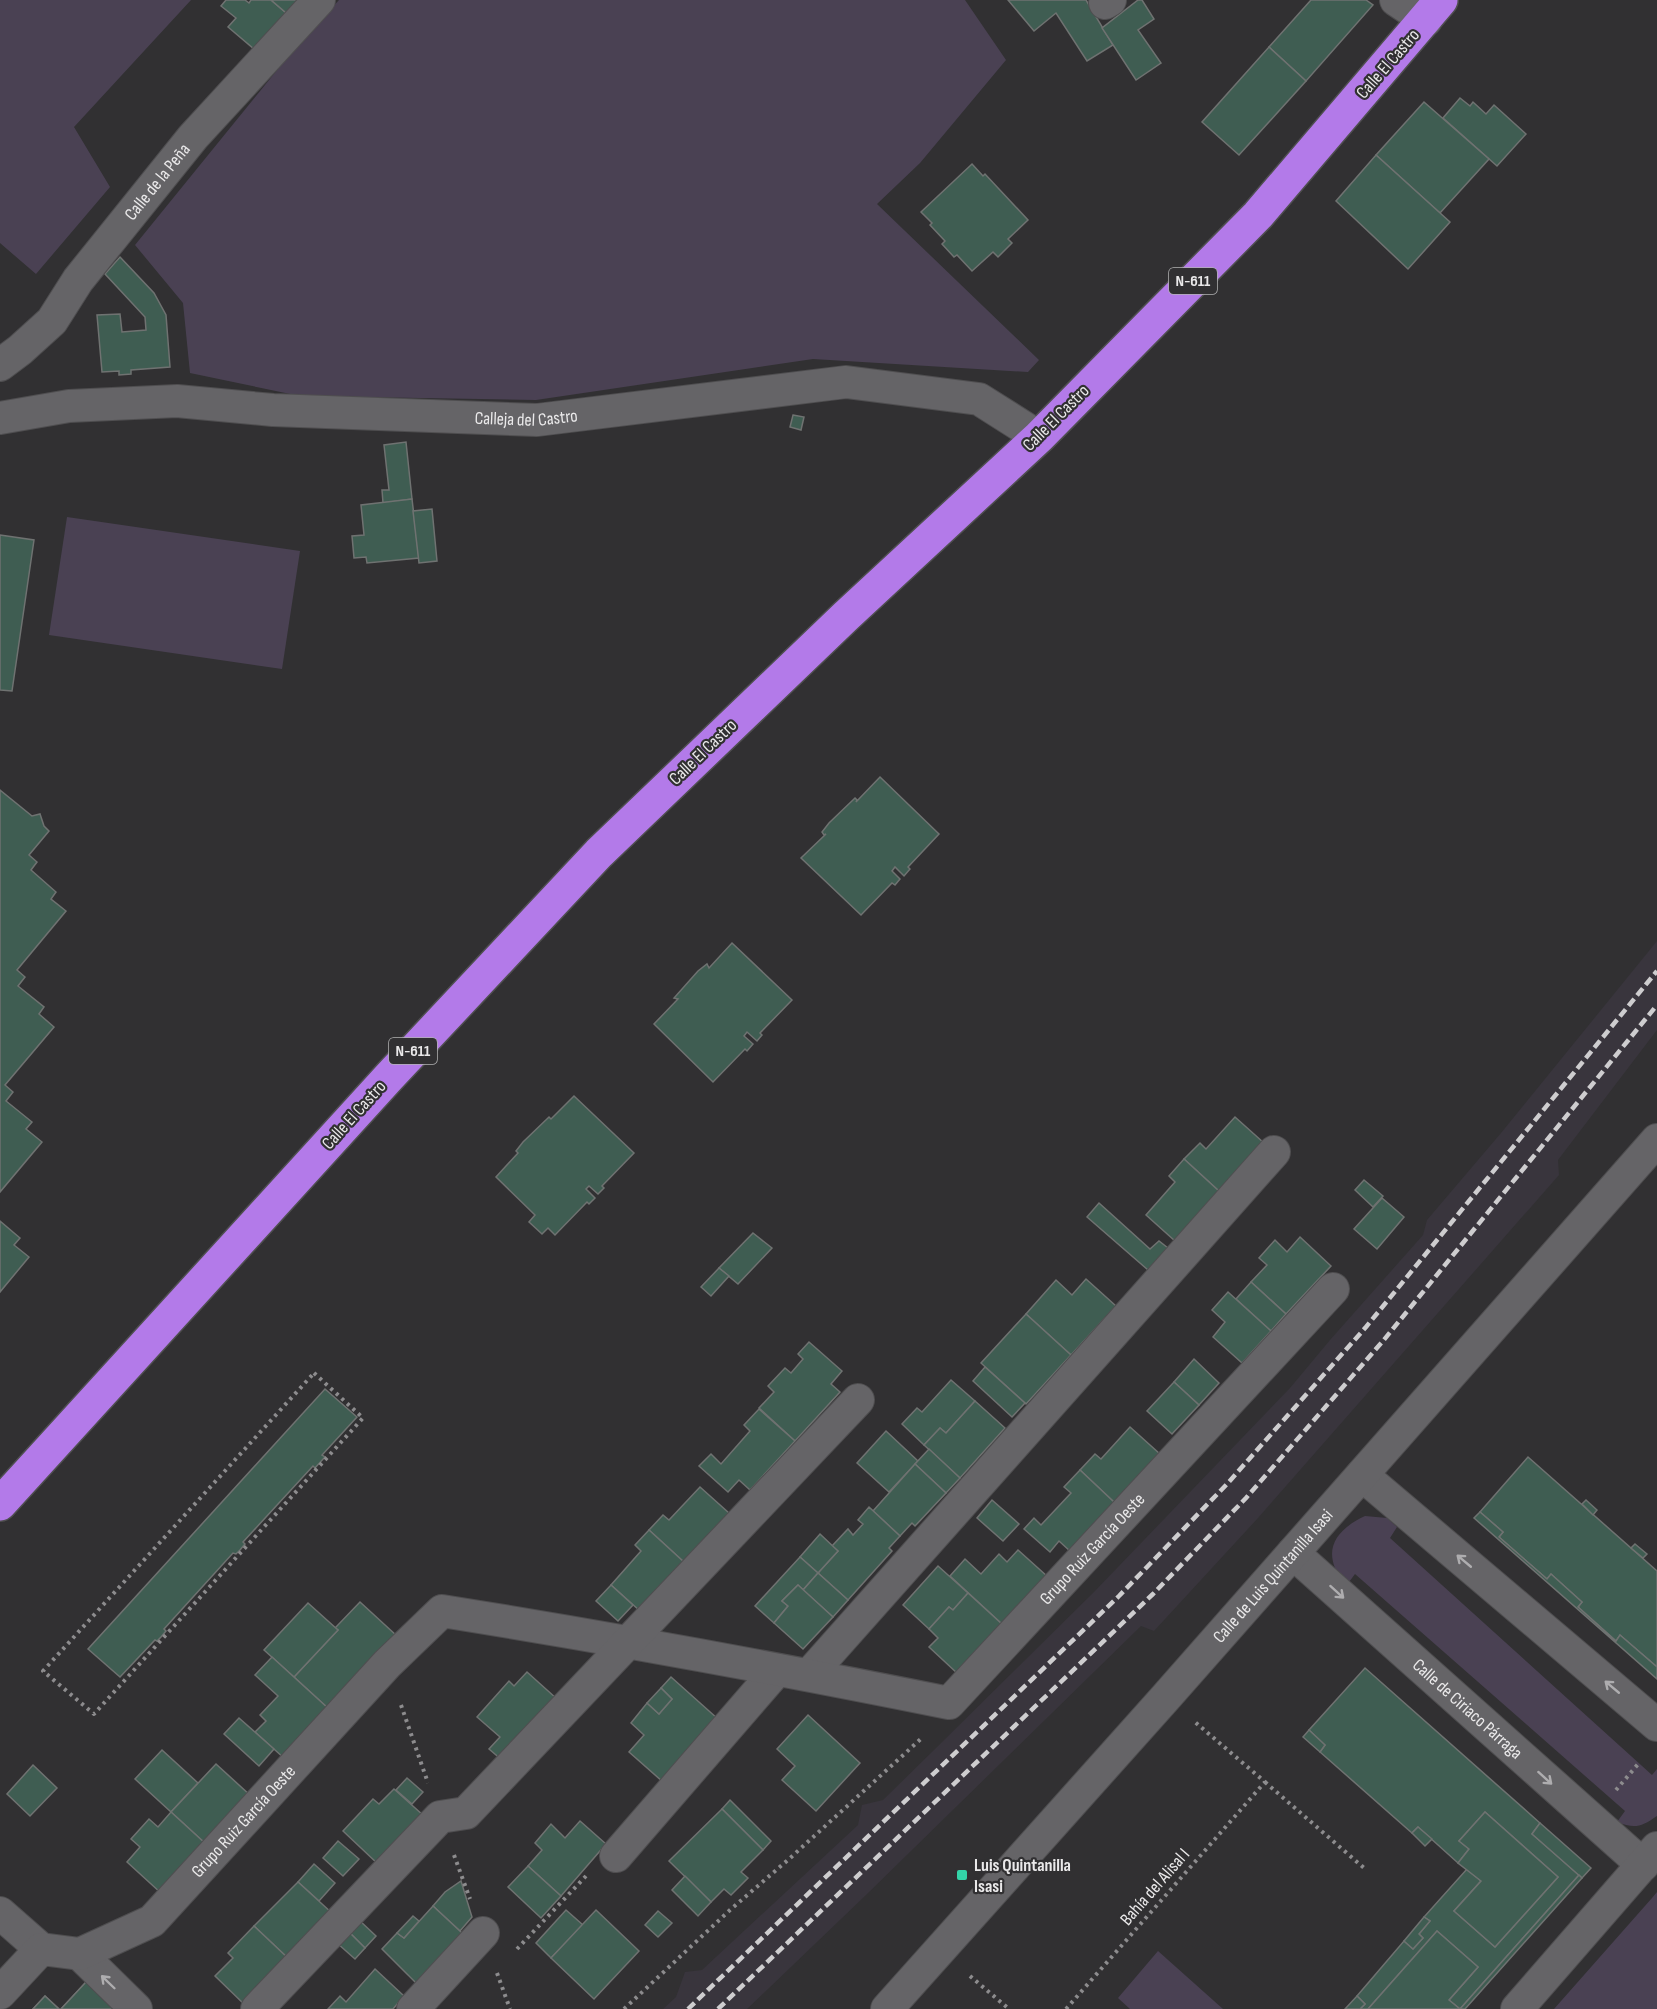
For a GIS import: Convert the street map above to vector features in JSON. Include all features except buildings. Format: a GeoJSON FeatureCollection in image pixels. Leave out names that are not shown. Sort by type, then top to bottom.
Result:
{"type":"FeatureCollection","features":[{"type":"Feature","properties":{"kind":"highway","name":"Calle El Castro"},"geometry":{"type":"LineString","coordinates":[[0,1504],[388,1077],[598,853],[846,616],[1039,437],[1258,215],[1434,10]]}},
{"type":"Feature","properties":{"kind":"street","name":"Calle de la Peña"},"geometry":{"type":"LineString","coordinates":[[0,365],[52,321],[78,280],[193,137],[319,0]]}},
{"type":"Feature","properties":{"kind":"street","name":"Calle El Castro"},"geometry":{"type":"LineString","coordinates":[[1396,0],[1434,10]]}},
{"type":"Feature","properties":{"kind":"street","name":"Calleja del Castro"},"geometry":{"type":"LineString","coordinates":[[0,417],[69,406],[177,401],[273,410],[537,420],[846,382],[979,399],[1039,437]]}},
{"type":"Feature","properties":{"kind":"street","name":"Calle de Luis Quintanilla Isasi"},"geometry":{"type":"LineString","coordinates":[[887,2009],[1657,1140]]}},
{"type":"Feature","properties":{"kind":"street"},"geometry":{"type":"LineString","coordinates":[[809,1675],[1274,1152]]}},
{"type":"Feature","properties":{"kind":"street","name":"Grupo Ruiz García Oeste"},"geometry":{"type":"LineString","coordinates":[[80,1954],[152,1921],[387,1664],[442,1611],[630,1641],[948,1703],[1333,1289]]}},
{"type":"Feature","properties":{"kind":"street"},"geometry":{"type":"LineString","coordinates":[[257,2009],[440,1817],[466,1812],[858,1400]]}},
{"type":"Feature","properties":{"kind":"street"},"geometry":{"type":"LineString","coordinates":[[1362,1475],[1657,1725]]}},
{"type":"Feature","properties":{"kind":"street","name":"Calle de Ciriaco Párraga"},"geometry":{"type":"LineString","coordinates":[[1293,1553],[1650,1856]]}},
{"type":"Feature","properties":{"kind":"street"},"geometry":{"type":"LineString","coordinates":[[616,1856],[777,1670]]}},
{"type":"Feature","properties":{"kind":"street"},"geometry":{"type":"LineString","coordinates":[[1517,2009],[1650,1856]]}},
{"type":"Feature","properties":{"kind":"street"},"geometry":{"type":"LineString","coordinates":[[0,1912],[40,1949],[80,1954],[136,2009]]}},
{"type":"Feature","properties":{"kind":"street"},"geometry":{"type":"LineString","coordinates":[[413,2009],[483,1933]]}},
{"type":"Feature","properties":{"kind":"street"},"geometry":{"type":"LineString","coordinates":[[0,1993],[40,1949]]}},
{"type":"Feature","properties":{"kind":"path"},"geometry":{"type":"LineString","coordinates":[[314,1373],[363,1418],[94,1714],[43,1671],[314,1373]]}},
{"type":"Feature","properties":{"kind":"path"},"geometry":{"type":"LineString","coordinates":[[387,1664],[440,1817]]}},
{"type":"Feature","properties":{"kind":"path"},"geometry":{"type":"LineString","coordinates":[[624,2009],[933,1727],[948,1703]]}},
{"type":"Feature","properties":{"kind":"path"},"geometry":{"type":"LineString","coordinates":[[1195,1722],[1364,1868]]}},
{"type":"Feature","properties":{"kind":"path"},"geometry":{"type":"LineString","coordinates":[[1609,1797],[1639,1764]]}},
{"type":"Feature","properties":{"kind":"path","name":"Bahía del Alisal I"},"geometry":{"type":"LineString","coordinates":[[1066,2009],[1265,1782]]}},
{"type":"Feature","properties":{"kind":"path"},"geometry":{"type":"LineString","coordinates":[[513,1954],[593,1867],[616,1856]]}},
{"type":"Feature","properties":{"kind":"path"},"geometry":{"type":"LineString","coordinates":[[970,1976],[1009,2009]]}},
{"type":"Feature","properties":{"kind":"shaded area"},"geometry":{"type":"Polygon","coordinates":[[[0,0],[191,0],[74,127],[110,187],[36,274],[0,243],[0,0]]]}},
{"type":"Feature","properties":{"kind":"shaded area"},"geometry":{"type":"Polygon","coordinates":[[[339,0],[965,0],[1006,60],[920,163],[877,204],[1039,360],[1028,372],[813,359],[536,400],[300,396],[190,373],[183,303],[135,245],[291,53],[339,0]]]}},
{"type":"Feature","properties":{"kind":"shaded area"},"geometry":{"type":"Polygon","coordinates":[[[67,517],[300,551],[282,669],[49,635],[67,517]]]}},
{"type":"Feature","properties":{"kind":"shaded area"},"geometry":{"type":"Polygon","coordinates":[[[1657,941],[1657,1030],[1558,1160],[1559,1175],[1258,1518],[1154,1631],[1141,1626],[747,2009],[663,2009],[676,1997],[685,1972],[702,1970],[858,1825],[862,1805],[883,1800],[1094,1592],[1290,1388],[1423,1235],[1427,1220],[1657,941]]]}},
{"type":"Feature","properties":{"kind":"shaded area"},"geometry":{"type":"Polygon","coordinates":[[[1365,1516],[1387,1518],[1397,1527],[1390,1538],[1652,1775],[1657,1769],[1657,1816],[1638,1826],[1617,1822],[1625,1811],[1355,1574],[1346,1586],[1334,1564],[1333,1545],[1344,1529],[1365,1516]]]}},
{"type":"Feature","properties":{"kind":"shaded area"},"geometry":{"type":"Polygon","coordinates":[[[1657,1892],[1657,2009],[1554,2009],[1652,1898],[1657,1892]]]}},
{"type":"Feature","properties":{"kind":"shaded area"},"geometry":{"type":"Polygon","coordinates":[[[1158,1951],[1223,2009],[1130,2009],[1118,1998],[1158,1951]]]}},
{"type":"Feature","properties":{"kind":"railway"},"geometry":{"type":"LineString","coordinates":[[688,2009],[1119,1596],[1227,1484],[1366,1327],[1657,971]]}},
{"type":"Feature","properties":{"kind":"railway"},"geometry":{"type":"LineString","coordinates":[[718,2009],[1153,1594],[1246,1498],[1383,1341],[1657,1005]]}},
{"type":"Feature","properties":{"kind":"place","name":"Luis Quintanilla Isasi"},"geometry":{"type":"Point","coordinates":[962,1875]}}]}
